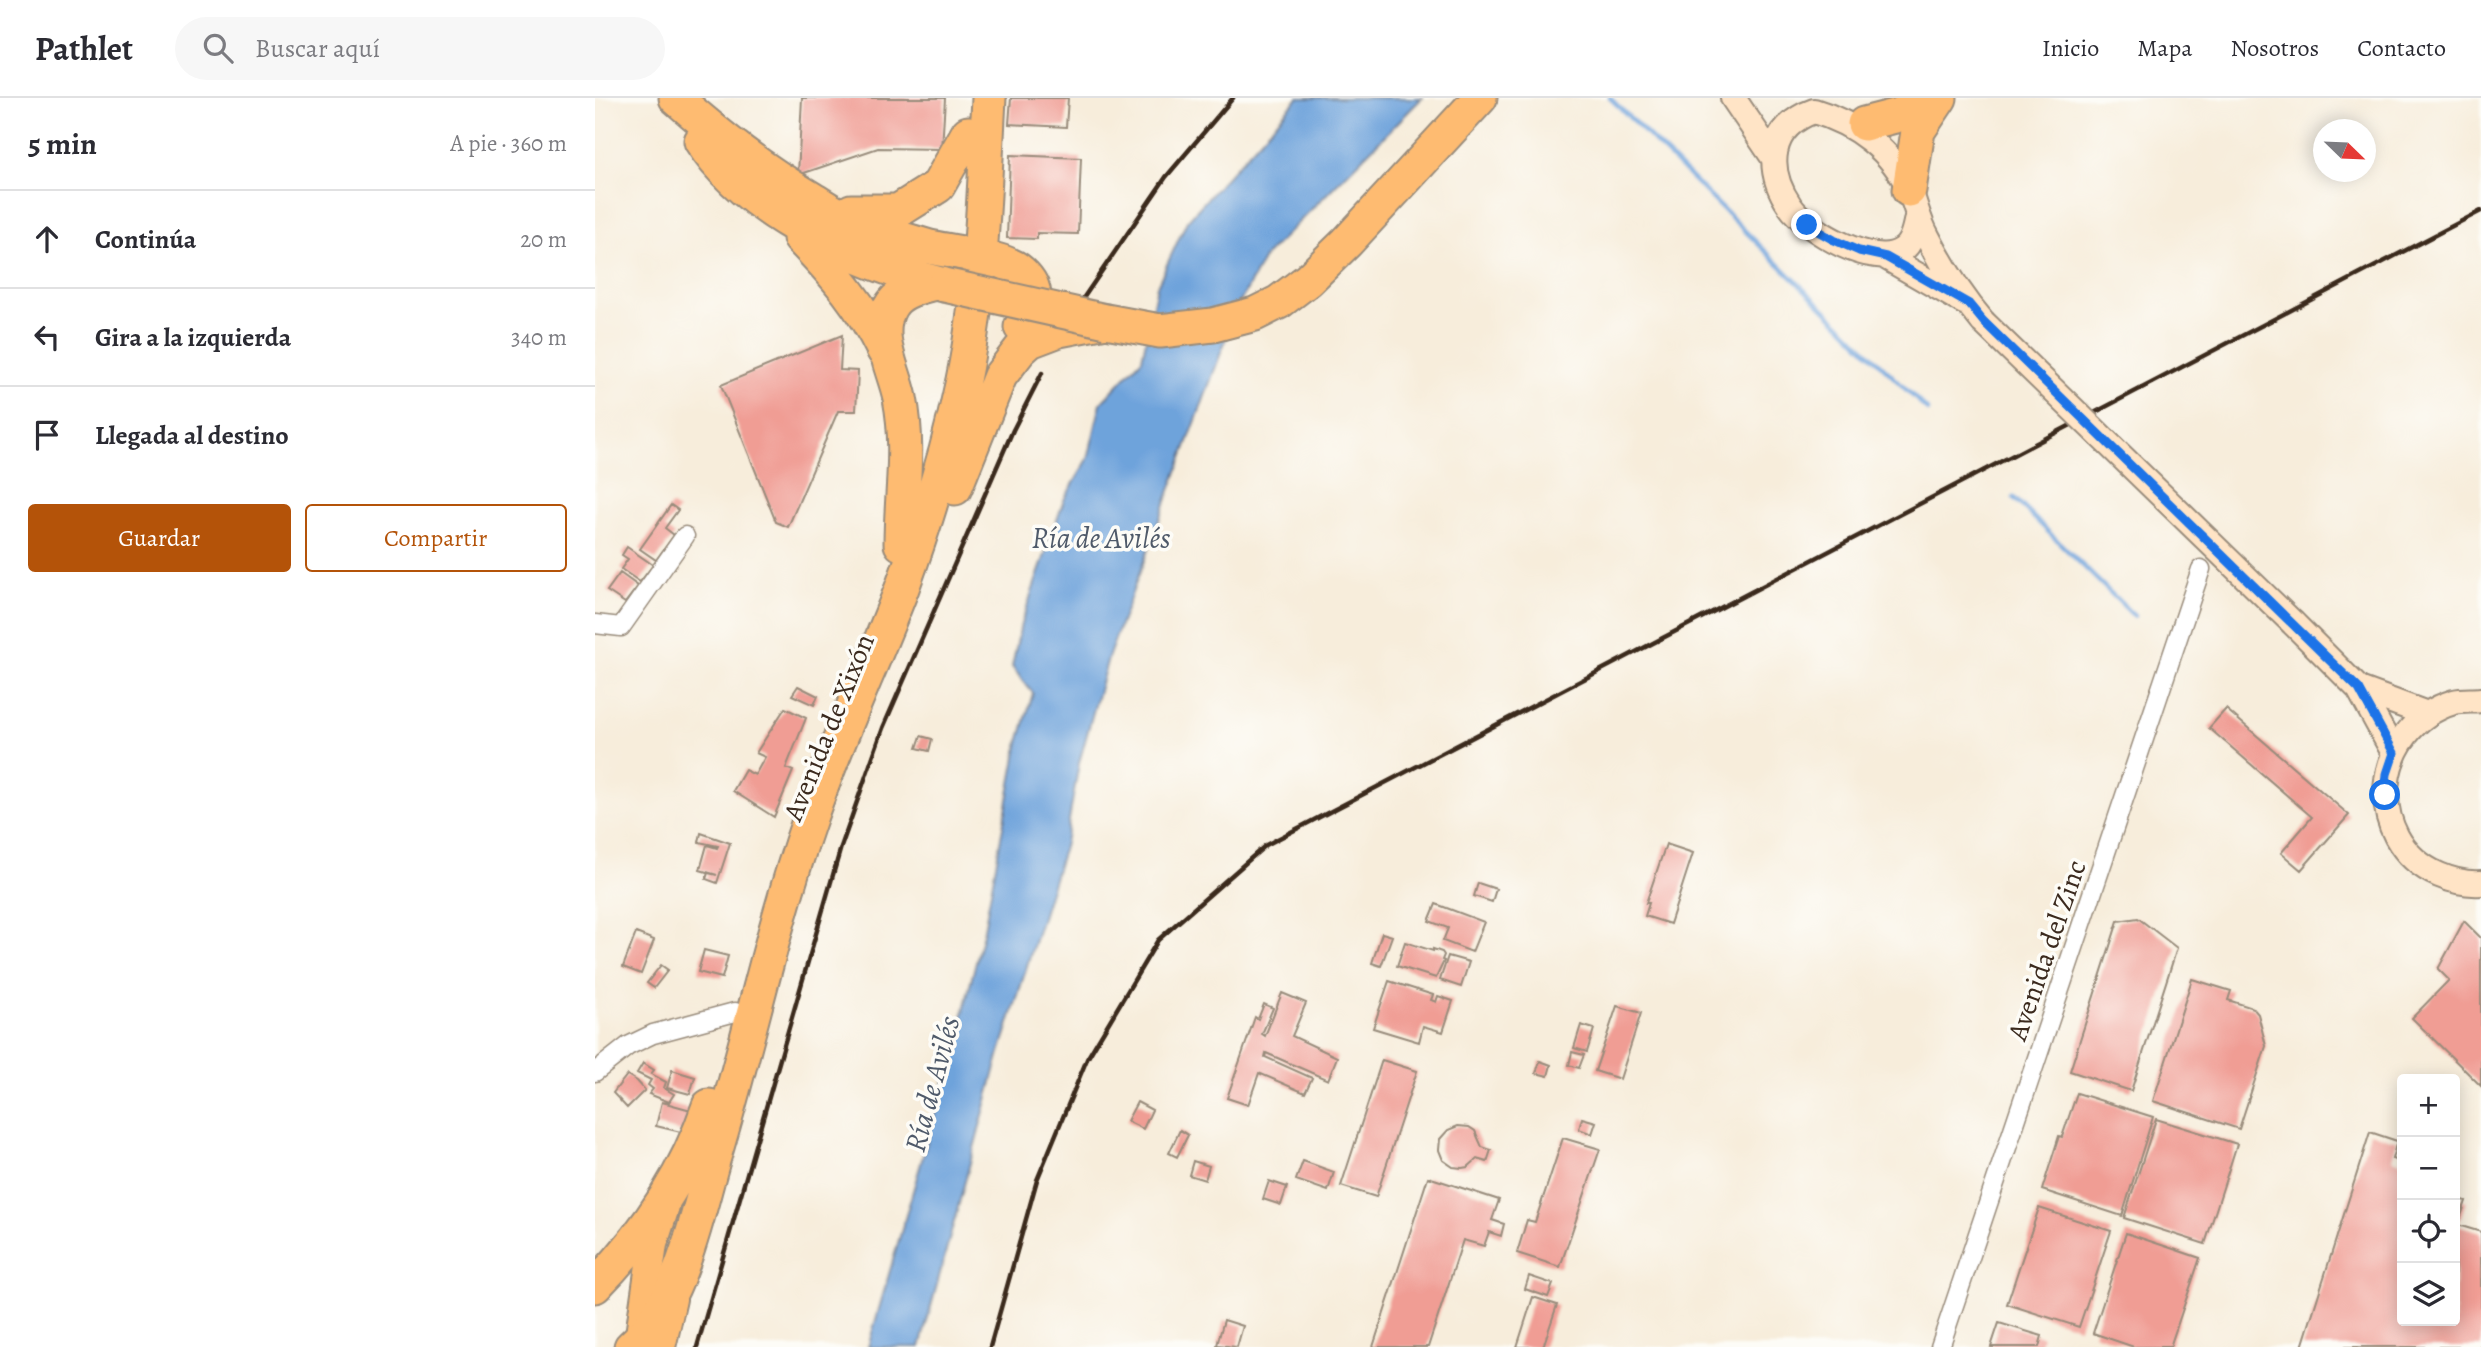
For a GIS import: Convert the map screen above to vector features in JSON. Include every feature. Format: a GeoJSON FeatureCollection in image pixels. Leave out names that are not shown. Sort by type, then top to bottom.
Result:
{"type":"FeatureCollection","features":[{"type":"Feature","properties":{"kind":"highway"},"geometry":{"type":"LineString","coordinates":[[675,98],[724,141],[774,177],[856,224],[1009,263],[1021,272],[1034,290],[1036,299],[1030,316],[987,361],[950,436]]}},
{"type":"Feature","properties":{"kind":"highway"},"geometry":{"type":"LineString","coordinates":[[675,98],[708,152],[744,189],[783,220],[839,278],[870,321],[889,363]]}},
{"type":"Feature","properties":{"kind":"highway","name":"Avenida de Xixón"},"geometry":{"type":"LineString","coordinates":[[643,1345],[677,1280],[809,822],[901,590],[937,484],[950,436],[972,331],[968,133],[970,98]]}},
{"type":"Feature","properties":{"kind":"highway","name":"Avenida de Xixón"},"geometry":{"type":"LineString","coordinates":[[676,1179],[702,1126],[791,816],[901,544],[923,471],[947,374],[970,255],[989,98]]}},
{"type":"Feature","properties":{"kind":"highway"},"geometry":{"type":"LineString","coordinates":[[783,220],[856,256],[939,284],[1160,331],[1213,325],[1255,314],[1279,302],[1308,280],[1347,242],[1480,98]]}},
{"type":"Feature","properties":{"kind":"highway"},"geometry":{"type":"LineString","coordinates":[[1864,124],[1899,114],[1931,98]]}},
{"type":"Feature","properties":{"kind":"highway"},"geometry":{"type":"LineString","coordinates":[[1913,203],[1918,131],[1940,98]]}},
{"type":"Feature","properties":{"kind":"highway"},"geometry":{"type":"LineString","coordinates":[[825,207],[860,212],[898,211],[938,186],[968,133]]}},
{"type":"Feature","properties":{"kind":"highway"},"geometry":{"type":"LineString","coordinates":[[901,544],[906,449],[899,397],[884,332],[888,310],[896,298],[905,292],[939,284]]}},
{"type":"Feature","properties":{"kind":"highway"},"geometry":{"type":"LineString","coordinates":[[901,590],[924,560],[1000,376],[1011,360],[1030,341],[1046,334],[1106,321]]}},
{"type":"Feature","properties":{"kind":"highway"},"geometry":{"type":"LineString","coordinates":[[595,1286],[648,1223],[676,1179]]}},
{"type":"Feature","properties":{"kind":"main road"},"geometry":{"type":"LineString","coordinates":[[1733,98],[1773,157],[1781,190],[1790,207],[1807,225],[1859,251],[1886,257],[1976,313],[2359,689],[2394,753]]}},
{"type":"Feature","properties":{"kind":"main road"},"geometry":{"type":"LineString","coordinates":[[1773,157],[1779,139],[1804,105],[1836,117],[1870,138],[1889,159],[1913,203],[1928,239],[1976,313]]}},
{"type":"Feature","properties":{"kind":"main road"},"geometry":{"type":"LineString","coordinates":[[1886,257],[1904,250],[1914,233],[1913,203]]}},
{"type":"Feature","properties":{"kind":"main road"},"geometry":{"type":"LineString","coordinates":[[2359,689],[2427,714]]}},
{"type":"Feature","properties":{"kind":"main road"},"geometry":{"type":"LineString","coordinates":[[2481,700],[2455,702],[2427,714],[2405,735],[2394,753],[2387,774],[2385,795],[2392,825],[2407,852],[2428,870],[2453,881],[2481,883]]}},
{"type":"Feature","properties":{"kind":"main road","name":"Avenida de Xixón"},"geometry":{"type":"LineString","coordinates":[[643,1345],[653,1244],[676,1179]]}},
{"type":"Feature","properties":{"kind":"street"},"geometry":{"type":"LineString","coordinates":[[595,624],[621,627],[685,536]]}},
{"type":"Feature","properties":{"kind":"street","name":"Avenida del Zinc"},"geometry":{"type":"LineString","coordinates":[[1940,1347],[2201,569]]}},
{"type":"Feature","properties":{"kind":"street"},"geometry":{"type":"LineString","coordinates":[[595,1072],[628,1046],[653,1034],[735,1012]]}},
{"type":"Feature","properties":{"kind":"water","name":"Ría de Avilés"},"geometry":{"type":"Polygon","coordinates":[[[1298,98],[1422,98],[1265,256],[1239,304],[1108,658],[1079,763],[1065,843],[999,1056],[920,1347],[868,1347],[957,1038],[984,929],[1018,746],[1033,693],[1012,667],[1021,624],[1064,500],[1088,459],[1101,403],[1142,359],[1157,286],[1187,221],[1298,98]]]}},
{"type":"Feature","properties":{"kind":"building"},"geometry":{"type":"Polygon","coordinates":[[[802,98],[945,98],[942,149],[878,148],[798,175],[802,98]]]}},
{"type":"Feature","properties":{"kind":"building"},"geometry":{"type":"Polygon","coordinates":[[[1011,98],[1068,98],[1066,127],[1009,124],[1011,98]]]}},
{"type":"Feature","properties":{"kind":"building"},"geometry":{"type":"Polygon","coordinates":[[[1010,155],[1081,158],[1078,234],[1037,233],[1037,239],[1007,238],[1010,155]]]}},
{"type":"Feature","properties":{"kind":"building"},"geometry":{"type":"Polygon","coordinates":[[[842,335],[840,370],[858,371],[856,411],[838,411],[788,527],[776,522],[721,385],[842,335]]]}},
{"type":"Feature","properties":{"kind":"building"},"geometry":{"type":"Polygon","coordinates":[[[671,505],[678,510],[665,528],[674,535],[656,560],[640,549],[671,505]]]}},
{"type":"Feature","properties":{"kind":"building"},"geometry":{"type":"Polygon","coordinates":[[[627,547],[653,565],[640,582],[621,569],[628,559],[622,555],[627,547]]]}},
{"type":"Feature","properties":{"kind":"building"},"geometry":{"type":"Polygon","coordinates":[[[620,573],[638,586],[625,603],[607,591],[620,573]]]}},
{"type":"Feature","properties":{"kind":"building"},"geometry":{"type":"Polygon","coordinates":[[[798,686],[818,696],[814,705],[792,695],[798,686]]]}},
{"type":"Feature","properties":{"kind":"building"},"geometry":{"type":"Polygon","coordinates":[[[785,708],[806,718],[786,768],[793,771],[774,817],[733,791],[745,770],[755,775],[765,757],[756,753],[785,708]]]}},
{"type":"Feature","properties":{"kind":"building"},"geometry":{"type":"Polygon","coordinates":[[[2226,709],[2349,815],[2301,870],[2281,853],[2312,817],[2209,728],[2226,709]]]}},
{"type":"Feature","properties":{"kind":"building"},"geometry":{"type":"Polygon","coordinates":[[[921,736],[932,739],[929,751],[917,748],[921,736]]]}},
{"type":"Feature","properties":{"kind":"building"},"geometry":{"type":"Polygon","coordinates":[[[701,833],[730,843],[717,883],[706,879],[708,873],[717,875],[700,870],[707,845],[718,846],[699,842],[701,833]]]}},
{"type":"Feature","properties":{"kind":"building"},"geometry":{"type":"Polygon","coordinates":[[[1666,844],[1693,853],[1670,924],[1645,916],[1649,903],[1646,903],[1666,844]]]}},
{"type":"Feature","properties":{"kind":"building"},"geometry":{"type":"Polygon","coordinates":[[[1478,883],[1496,889],[1492,902],[1474,896],[1478,883]]]}},
{"type":"Feature","properties":{"kind":"building"},"geometry":{"type":"Polygon","coordinates":[[[1436,904],[1484,922],[1472,952],[1443,941],[1448,928],[1429,921],[1436,904]]]}},
{"type":"Feature","properties":{"kind":"building"},"geometry":{"type":"Polygon","coordinates":[[[2138,918],[2177,948],[2131,1091],[2070,1071],[2118,921],[2138,918]]]}},
{"type":"Feature","properties":{"kind":"building"},"geometry":{"type":"Polygon","coordinates":[[[2464,921],[2481,938],[2481,1086],[2412,1018],[2449,980],[2438,969],[2464,921]]]}},
{"type":"Feature","properties":{"kind":"building"},"geometry":{"type":"Polygon","coordinates":[[[636,933],[654,940],[641,974],[623,967],[636,933]]]}},
{"type":"Feature","properties":{"kind":"building"},"geometry":{"type":"Polygon","coordinates":[[[1382,933],[1392,936],[1381,966],[1372,963],[1382,933]]]}},
{"type":"Feature","properties":{"kind":"building"},"geometry":{"type":"Polygon","coordinates":[[[1405,942],[1442,952],[1444,961],[1436,978],[1397,966],[1405,942]]]}},
{"type":"Feature","properties":{"kind":"building"},"geometry":{"type":"Polygon","coordinates":[[[704,950],[728,956],[722,978],[698,972],[704,950]]]}},
{"type":"Feature","properties":{"kind":"building"},"geometry":{"type":"Polygon","coordinates":[[[1448,956],[1469,962],[1461,987],[1440,980],[1448,956]]]}},
{"type":"Feature","properties":{"kind":"building"},"geometry":{"type":"Polygon","coordinates":[[[661,965],[668,970],[654,988],[647,983],[661,965]]]}},
{"type":"Feature","properties":{"kind":"building"},"geometry":{"type":"Polygon","coordinates":[[[2192,979],[2231,991],[2228,1000],[2253,1008],[2258,1014],[2266,1046],[2239,1129],[2153,1101],[2192,979]]]}},
{"type":"Feature","properties":{"kind":"building"},"geometry":{"type":"Polygon","coordinates":[[[1389,981],[1433,995],[1431,1000],[1436,1002],[1438,996],[1453,1001],[1443,1032],[1423,1026],[1419,1042],[1373,1028],[1389,981]]]}},
{"type":"Feature","properties":{"kind":"building"},"geometry":{"type":"Polygon","coordinates":[[[1282,993],[1306,1003],[1292,1036],[1337,1057],[1328,1080],[1266,1053],[1265,1057],[1312,1078],[1305,1093],[1259,1073],[1248,1105],[1227,1098],[1255,1017],[1258,1019],[1264,1004],[1273,1008],[1262,1034],[1265,1036],[1282,993]]]}},
{"type":"Feature","properties":{"kind":"building"},"geometry":{"type":"Polygon","coordinates":[[[1617,1006],[1641,1013],[1620,1079],[1595,1071],[1617,1006]]]}},
{"type":"Feature","properties":{"kind":"building"},"geometry":{"type":"Polygon","coordinates":[[[1581,1025],[1594,1029],[1587,1052],[1574,1048],[1581,1025]]]}},
{"type":"Feature","properties":{"kind":"building"},"geometry":{"type":"Polygon","coordinates":[[[1572,1052],[1584,1055],[1579,1068],[1569,1065],[1572,1052]]]}},
{"type":"Feature","properties":{"kind":"building"},"geometry":{"type":"Polygon","coordinates":[[[1382,1060],[1417,1071],[1376,1197],[1341,1186],[1382,1060]]]}},
{"type":"Feature","properties":{"kind":"building"},"geometry":{"type":"Polygon","coordinates":[[[1540,1061],[1551,1065],[1548,1076],[1536,1073],[1540,1061]]]}},
{"type":"Feature","properties":{"kind":"building"},"geometry":{"type":"Polygon","coordinates":[[[643,1063],[654,1070],[651,1074],[666,1082],[664,1088],[674,1094],[669,1102],[649,1094],[653,1089],[648,1085],[651,1080],[637,1073],[643,1063]]]}},
{"type":"Feature","properties":{"kind":"building"},"geometry":{"type":"Polygon","coordinates":[[[672,1070],[695,1077],[690,1094],[667,1088],[672,1070]]]}},
{"type":"Feature","properties":{"kind":"building"},"geometry":{"type":"Polygon","coordinates":[[[627,1075],[645,1090],[627,1108],[613,1093],[627,1075]]]}},
{"type":"Feature","properties":{"kind":"building"},"geometry":{"type":"Polygon","coordinates":[[[2077,1093],[2153,1117],[2122,1216],[2042,1190],[2059,1136],[2062,1137],[2077,1093]]]}},
{"type":"Feature","properties":{"kind":"building"},"geometry":{"type":"Polygon","coordinates":[[[662,1102],[691,1110],[685,1133],[656,1126],[662,1102]]]}},
{"type":"Feature","properties":{"kind":"building"},"geometry":{"type":"Polygon","coordinates":[[[1137,1102],[1152,1110],[1143,1129],[1127,1121],[1137,1102]]]}},
{"type":"Feature","properties":{"kind":"building"},"geometry":{"type":"Polygon","coordinates":[[[1582,1118],[1596,1122],[1592,1134],[1579,1129],[1582,1118]]]}},
{"type":"Feature","properties":{"kind":"building"},"geometry":{"type":"Polygon","coordinates":[[[2156,1119],[2237,1144],[2205,1244],[2124,1218],[2156,1119]]]}},
{"type":"Feature","properties":{"kind":"building"},"geometry":{"type":"Polygon","coordinates":[[[1458,1126],[1469,1127],[1475,1131],[1482,1147],[1491,1150],[1487,1162],[1477,1159],[1468,1167],[1462,1168],[1453,1167],[1443,1160],[1439,1150],[1440,1139],[1448,1130],[1458,1126]]]}},
{"type":"Feature","properties":{"kind":"building"},"geometry":{"type":"Polygon","coordinates":[[[1180,1130],[1188,1135],[1177,1157],[1169,1153],[1180,1130]]]}},
{"type":"Feature","properties":{"kind":"building"},"geometry":{"type":"Polygon","coordinates":[[[2370,1132],[2397,1141],[2392,1159],[2397,1160],[2397,1326],[2460,1326],[2460,1226],[2481,1232],[2481,1347],[2302,1347],[2370,1132]]]}},
{"type":"Feature","properties":{"kind":"building"},"geometry":{"type":"Polygon","coordinates":[[[1563,1138],[1600,1149],[1560,1267],[1517,1253],[1527,1220],[1535,1222],[1563,1138]]]}},
{"type":"Feature","properties":{"kind":"building"},"geometry":{"type":"Polygon","coordinates":[[[1193,1161],[1209,1166],[1205,1180],[1189,1175],[1193,1161]]]}},
{"type":"Feature","properties":{"kind":"building"},"geometry":{"type":"Polygon","coordinates":[[[1303,1161],[1334,1172],[1328,1191],[1296,1180],[1303,1161]]]}},
{"type":"Feature","properties":{"kind":"building"},"geometry":{"type":"Polygon","coordinates":[[[1428,1177],[1499,1200],[1492,1220],[1504,1224],[1501,1236],[1489,1232],[1484,1246],[1463,1240],[1428,1347],[1373,1347],[1428,1177]]]}},
{"type":"Feature","properties":{"kind":"building"},"geometry":{"type":"Polygon","coordinates":[[[1269,1181],[1287,1187],[1281,1205],[1263,1199],[1269,1181]]]}},
{"type":"Feature","properties":{"kind":"building"},"geometry":{"type":"Polygon","coordinates":[[[2460,1199],[2466,1201],[2460,1219],[2460,1199]]]}},
{"type":"Feature","properties":{"kind":"building"},"geometry":{"type":"Polygon","coordinates":[[[2039,1208],[2111,1231],[2079,1327],[2007,1304],[2039,1208]]]}},
{"type":"Feature","properties":{"kind":"building"},"geometry":{"type":"Polygon","coordinates":[[[2126,1233],[2200,1258],[2170,1347],[2134,1347],[2093,1333],[2126,1233]]]}},
{"type":"Feature","properties":{"kind":"building"},"geometry":{"type":"Polygon","coordinates":[[[1529,1276],[1553,1284],[1548,1297],[1525,1289],[1529,1276]]]}},
{"type":"Feature","properties":{"kind":"building"},"geometry":{"type":"Polygon","coordinates":[[[1533,1297],[1557,1305],[1543,1347],[1517,1347],[1533,1297]]]}},
{"type":"Feature","properties":{"kind":"building"},"geometry":{"type":"Polygon","coordinates":[[[1224,1320],[1243,1326],[1237,1347],[1217,1345],[1224,1320]]]}},
{"type":"Feature","properties":{"kind":"building"},"geometry":{"type":"Polygon","coordinates":[[[1999,1323],[2042,1336],[2039,1347],[1991,1347],[1999,1323]]]}},
{"type":"Feature","properties":{"kind":"waterway"},"geometry":{"type":"LineString","coordinates":[[1610,98],[1928,411]]}},
{"type":"Feature","properties":{"kind":"waterway"},"geometry":{"type":"LineString","coordinates":[[2014,498],[2134,616]]}},
{"type":"Feature","properties":{"kind":"railway"},"geometry":{"type":"LineString","coordinates":[[1084,297],[1166,177],[1233,98]]}},
{"type":"Feature","properties":{"kind":"railway"},"geometry":{"type":"LineString","coordinates":[[990,1347],[1037,1180],[1087,1059],[1158,940],[1266,845],[2481,211]]}},
{"type":"Feature","properties":{"kind":"railway"},"geometry":{"type":"LineString","coordinates":[[697,1347],[841,847],[883,728],[1013,430],[1042,373]]}},
{"type":"Feature","properties":{"kind":"route"},"geometry":{"type":"LineString","coordinates":[[1807,225],[1859,251],[1886,257],[1969,304],[1983,321],[2293,623],[2359,689],[2394,753],[2387,774],[2385,795]]}}]}
